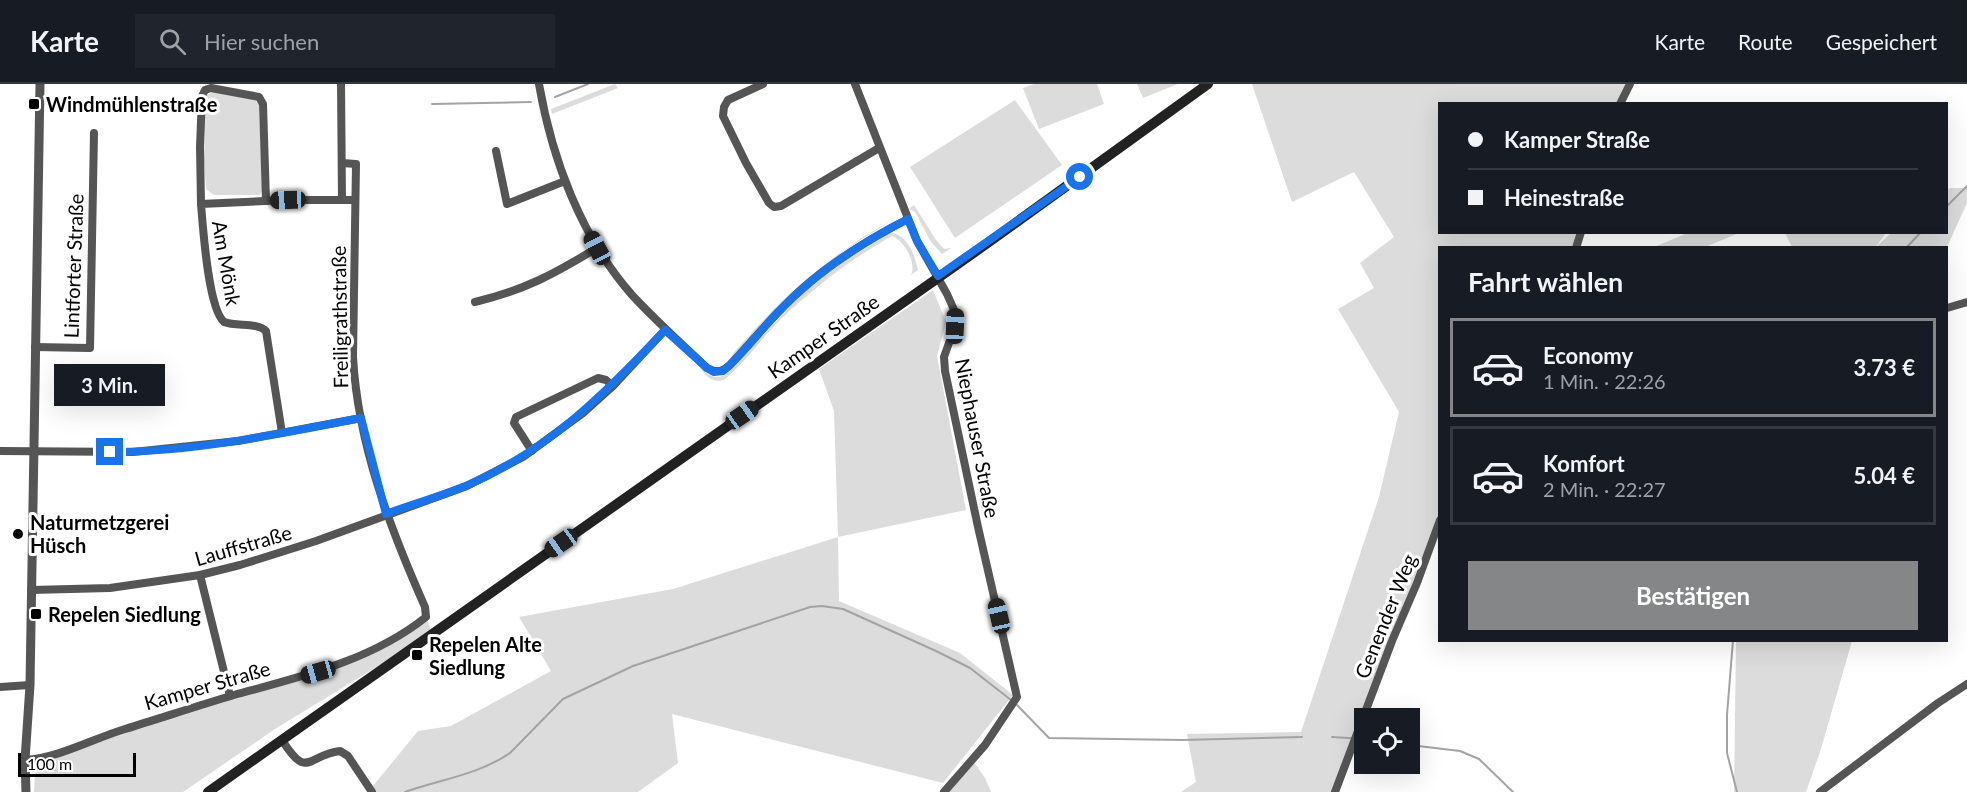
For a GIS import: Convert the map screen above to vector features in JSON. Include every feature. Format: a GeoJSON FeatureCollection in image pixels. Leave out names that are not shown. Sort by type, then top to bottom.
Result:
{"type":"FeatureCollection","features":[{"type":"Feature","properties":{"kind":"main road","name":"Kamper Straße"},"geometry":{"type":"LineString","coordinates":[[208,792],[1208,84]]}},
{"type":"Feature","properties":{"kind":"street","name":"Lintforter Straße"},"geometry":{"type":"LineString","coordinates":[[26,792],[25,760],[30,685],[40,84]]}},
{"type":"Feature","properties":{"kind":"street"},"geometry":{"type":"LineString","coordinates":[[341,84],[342,200]]}},
{"type":"Feature","properties":{"kind":"street"},"geometry":{"type":"LineString","coordinates":[[539,84],[547,121],[565,181],[578,212],[597,248],[631,293],[665,330]]}},
{"type":"Feature","properties":{"kind":"street"},"geometry":{"type":"LineString","coordinates":[[763,84],[728,100],[723,116],[746,163],[769,203],[774,207],[781,206],[879,148]]}},
{"type":"Feature","properties":{"kind":"street","name":"Niephauser Straße"},"geometry":{"type":"LineString","coordinates":[[855,84],[917,241],[938,276],[955,312],[955,326],[944,357],[945,370],[1017,697],[985,745],[944,792]]}},
{"type":"Feature","properties":{"kind":"street"},"geometry":{"type":"LineString","coordinates":[[1621,102],[1630,84]]}},
{"type":"Feature","properties":{"kind":"street","name":"Am Mönk"},"geometry":{"type":"LineString","coordinates":[[266,201],[262,104],[259,97],[211,88],[205,90],[202,96],[200,147],[201,204],[207,263],[216,309],[224,322],[231,325],[262,327],[267,331],[282,433]]}},
{"type":"Feature","properties":{"kind":"street","name":"Lintforter Straße"},"geometry":{"type":"LineString","coordinates":[[35,347],[90,348],[94,133]]}},
{"type":"Feature","properties":{"kind":"street"},"geometry":{"type":"LineString","coordinates":[[496,151],[507,204],[565,181]]}},
{"type":"Feature","properties":{"kind":"street","name":"Freiligrathstraße"},"geometry":{"type":"LineString","coordinates":[[342,163],[356,164],[353,357],[361,418],[386,514],[426,607],[426,617]]}},
{"type":"Feature","properties":{"kind":"street","name":"Am Mönk"},"geometry":{"type":"LineString","coordinates":[[201,204],[355,200]]}},
{"type":"Feature","properties":{"kind":"street","name":"Kamper Straße"},"geometry":{"type":"LineString","coordinates":[[665,330],[707,368],[714,372],[723,371],[778,312],[827,268],[881,232],[908,219]]}},
{"type":"Feature","properties":{"kind":"street"},"geometry":{"type":"LineString","coordinates":[[475,302],[509,294],[539,282],[597,248]]}},
{"type":"Feature","properties":{"kind":"street"},"geometry":{"type":"LineString","coordinates":[[1948,308],[1967,302]]}},
{"type":"Feature","properties":{"kind":"street","name":"Lauffstraße"},"geometry":{"type":"LineString","coordinates":[[31,590],[110,588],[200,575],[316,541],[467,486],[532,451],[583,413],[613,386],[665,330]]}},
{"type":"Feature","properties":{"kind":"street"},"geometry":{"type":"LineString","coordinates":[[532,451],[514,423],[516,417],[598,378],[606,380],[613,386]]}},
{"type":"Feature","properties":{"kind":"street"},"geometry":{"type":"LineString","coordinates":[[0,450],[133,452],[238,441],[361,418]]}},
{"type":"Feature","properties":{"kind":"street","name":"Genender Weg"},"geometry":{"type":"LineString","coordinates":[[1335,792],[1392,641],[1418,583],[1438,526]]}},
{"type":"Feature","properties":{"kind":"street"},"geometry":{"type":"LineString","coordinates":[[200,575],[230,696]]}},
{"type":"Feature","properties":{"kind":"street","name":"Kamper Straße"},"geometry":{"type":"LineString","coordinates":[[25,760],[48,757],[97,737],[230,696],[318,672],[362,656],[426,617]]}},
{"type":"Feature","properties":{"kind":"street"},"geometry":{"type":"LineString","coordinates":[[1820,792],[1938,703],[1967,684]]}},
{"type":"Feature","properties":{"kind":"street"},"geometry":{"type":"LineString","coordinates":[[0,687],[30,685]]}},
{"type":"Feature","properties":{"kind":"street"},"geometry":{"type":"LineString","coordinates":[[282,740],[294,758],[302,763],[309,764],[327,753],[340,751],[348,756],[372,792]]}},
{"type":"Feature","properties":{"kind":"shaded area"},"geometry":{"type":"Polygon","coordinates":[[[615,84],[618,88],[552,114],[551,109],[615,84]]]}},
{"type":"Feature","properties":{"kind":"shaded area"},"geometry":{"type":"Polygon","coordinates":[[[1034,84],[1097,84],[1104,104],[1039,129],[1023,88],[1034,84]]]}},
{"type":"Feature","properties":{"kind":"shaded area"},"geometry":{"type":"Polygon","coordinates":[[[1137,84],[1178,84],[1143,98],[1137,84]]]}},
{"type":"Feature","properties":{"kind":"shaded area"},"geometry":{"type":"Polygon","coordinates":[[[1252,84],[1630,84],[1621,102],[1438,102],[1438,234],[1581,234],[1576,246],[1438,246],[1438,525],[1367,708],[1354,708],[1354,741],[1334,792],[1181,792],[1196,782],[1187,734],[1301,732],[1379,497],[1399,412],[1338,309],[1374,288],[1360,263],[1394,237],[1354,172],[1292,202],[1252,84]]]}},
{"type":"Feature","properties":{"kind":"shaded area"},"geometry":{"type":"Polygon","coordinates":[[[213,92],[254,100],[259,104],[262,191],[260,195],[214,195],[206,189],[204,159],[206,101],[207,95],[213,92]]]}},
{"type":"Feature","properties":{"kind":"shaded area"},"geometry":{"type":"Polygon","coordinates":[[[1015,100],[1062,165],[955,238],[910,167],[1015,100]]]}},
{"type":"Feature","properties":{"kind":"shaded area"},"geometry":{"type":"Polygon","coordinates":[[[1967,188],[1967,203],[1947,246],[1877,246],[1890,234],[1948,234],[1948,189],[1967,188]]]}},
{"type":"Feature","properties":{"kind":"shaded area"},"geometry":{"type":"Polygon","coordinates":[[[914,205],[936,240],[944,249],[951,248],[942,254],[931,242],[915,212],[909,209],[914,205]]]}},
{"type":"Feature","properties":{"kind":"shaded area"},"geometry":{"type":"Polygon","coordinates":[[[894,219],[845,250],[803,283],[728,361],[770,314],[802,283],[819,268],[837,255],[874,230],[894,219]]]}},
{"type":"Feature","properties":{"kind":"shaded area"},"geometry":{"type":"Polygon","coordinates":[[[890,232],[906,241],[912,252],[918,270],[911,275],[911,258],[901,242],[892,236],[848,264],[807,296],[774,326],[724,380],[712,380],[699,367],[714,377],[725,375],[804,292],[847,258],[890,232]]]}},
{"type":"Feature","properties":{"kind":"shaded area"},"geometry":{"type":"Polygon","coordinates":[[[1685,234],[1737,234],[1707,246],[1656,246],[1685,234]]]}},
{"type":"Feature","properties":{"kind":"shaded area"},"geometry":{"type":"Polygon","coordinates":[[[1786,234],[1885,234],[1876,246],[1792,246],[1786,234]]]}},
{"type":"Feature","properties":{"kind":"shaded area"},"geometry":{"type":"Polygon","coordinates":[[[933,290],[946,322],[937,356],[966,510],[838,537],[834,411],[819,369],[933,290]]]}},
{"type":"Feature","properties":{"kind":"shaded area"},"geometry":{"type":"Polygon","coordinates":[[[838,537],[839,601],[960,653],[1013,695],[943,783],[672,714],[678,763],[638,792],[368,792],[418,731],[451,726],[551,671],[519,617],[673,589],[838,537]]]}},
{"type":"Feature","properties":{"kind":"shaded area"},"geometry":{"type":"Polygon","coordinates":[[[426,617],[432,633],[275,729],[183,792],[34,792],[35,774],[48,757],[362,656],[426,617]]]}},
{"type":"Feature","properties":{"kind":"shaded area"},"geometry":{"type":"Polygon","coordinates":[[[1736,642],[1852,642],[1821,749],[1806,792],[1734,792],[1736,642]]]}},
{"type":"Feature","properties":{"kind":"shaded area"},"geometry":{"type":"Polygon","coordinates":[[[974,762],[991,792],[946,792],[974,762]]]}},
{"type":"Feature","properties":{"kind":"waterway"},"geometry":{"type":"LineString","coordinates":[[555,97],[588,84]]}},
{"type":"Feature","properties":{"kind":"waterway"},"geometry":{"type":"LineString","coordinates":[[432,104],[531,102]]}},
{"type":"Feature","properties":{"kind":"waterway"},"geometry":{"type":"LineString","coordinates":[[1948,205],[1967,186]]}},
{"type":"Feature","properties":{"kind":"waterway"},"geometry":{"type":"LineString","coordinates":[[1908,246],[1919,234]]}},
{"type":"Feature","properties":{"kind":"waterway"},"geometry":{"type":"LineString","coordinates":[[405,792],[473,771],[498,760],[510,753],[563,699],[633,666],[810,607],[843,609],[936,651],[970,668],[1011,700]]}},
{"type":"Feature","properties":{"kind":"waterway"},"geometry":{"type":"LineString","coordinates":[[1733,642],[1727,715],[1727,753],[1737,792]]}},
{"type":"Feature","properties":{"kind":"waterway"},"geometry":{"type":"LineString","coordinates":[[1017,705],[1049,738],[1182,740],[1302,737]]}},
{"type":"Feature","properties":{"kind":"waterway"},"geometry":{"type":"LineString","coordinates":[[1332,737],[1354,738]]}},
{"type":"Feature","properties":{"kind":"waterway"},"geometry":{"type":"LineString","coordinates":[[1420,746],[1460,751],[1479,759],[1513,792]]}},
{"type":"Feature","properties":{"kind":"place","name":"Windmühlenstraße"},"geometry":{"type":"Point","coordinates":[34,104]}},
{"type":"Feature","properties":{"kind":"place","name":"Naturmetzgerei Hüsch"},"geometry":{"type":"Point","coordinates":[18,534]}},
{"type":"Feature","properties":{"kind":"place","name":"Repelen Siedlung"},"geometry":{"type":"Point","coordinates":[36,614]}},
{"type":"Feature","properties":{"kind":"place","name":"Repelen Alte Siedlung"},"geometry":{"type":"Point","coordinates":[417,655]}},
{"type":"Feature","properties":{"kind":"route"},"geometry":{"type":"LineString","coordinates":[[110,452],[133,452],[238,441],[361,418],[386,514],[467,486],[523,457],[583,413],[613,386],[665,330],[707,368],[714,372],[723,371],[802,289],[827,268],[881,232],[908,219],[917,241],[938,276],[1080,177]]}}]}
